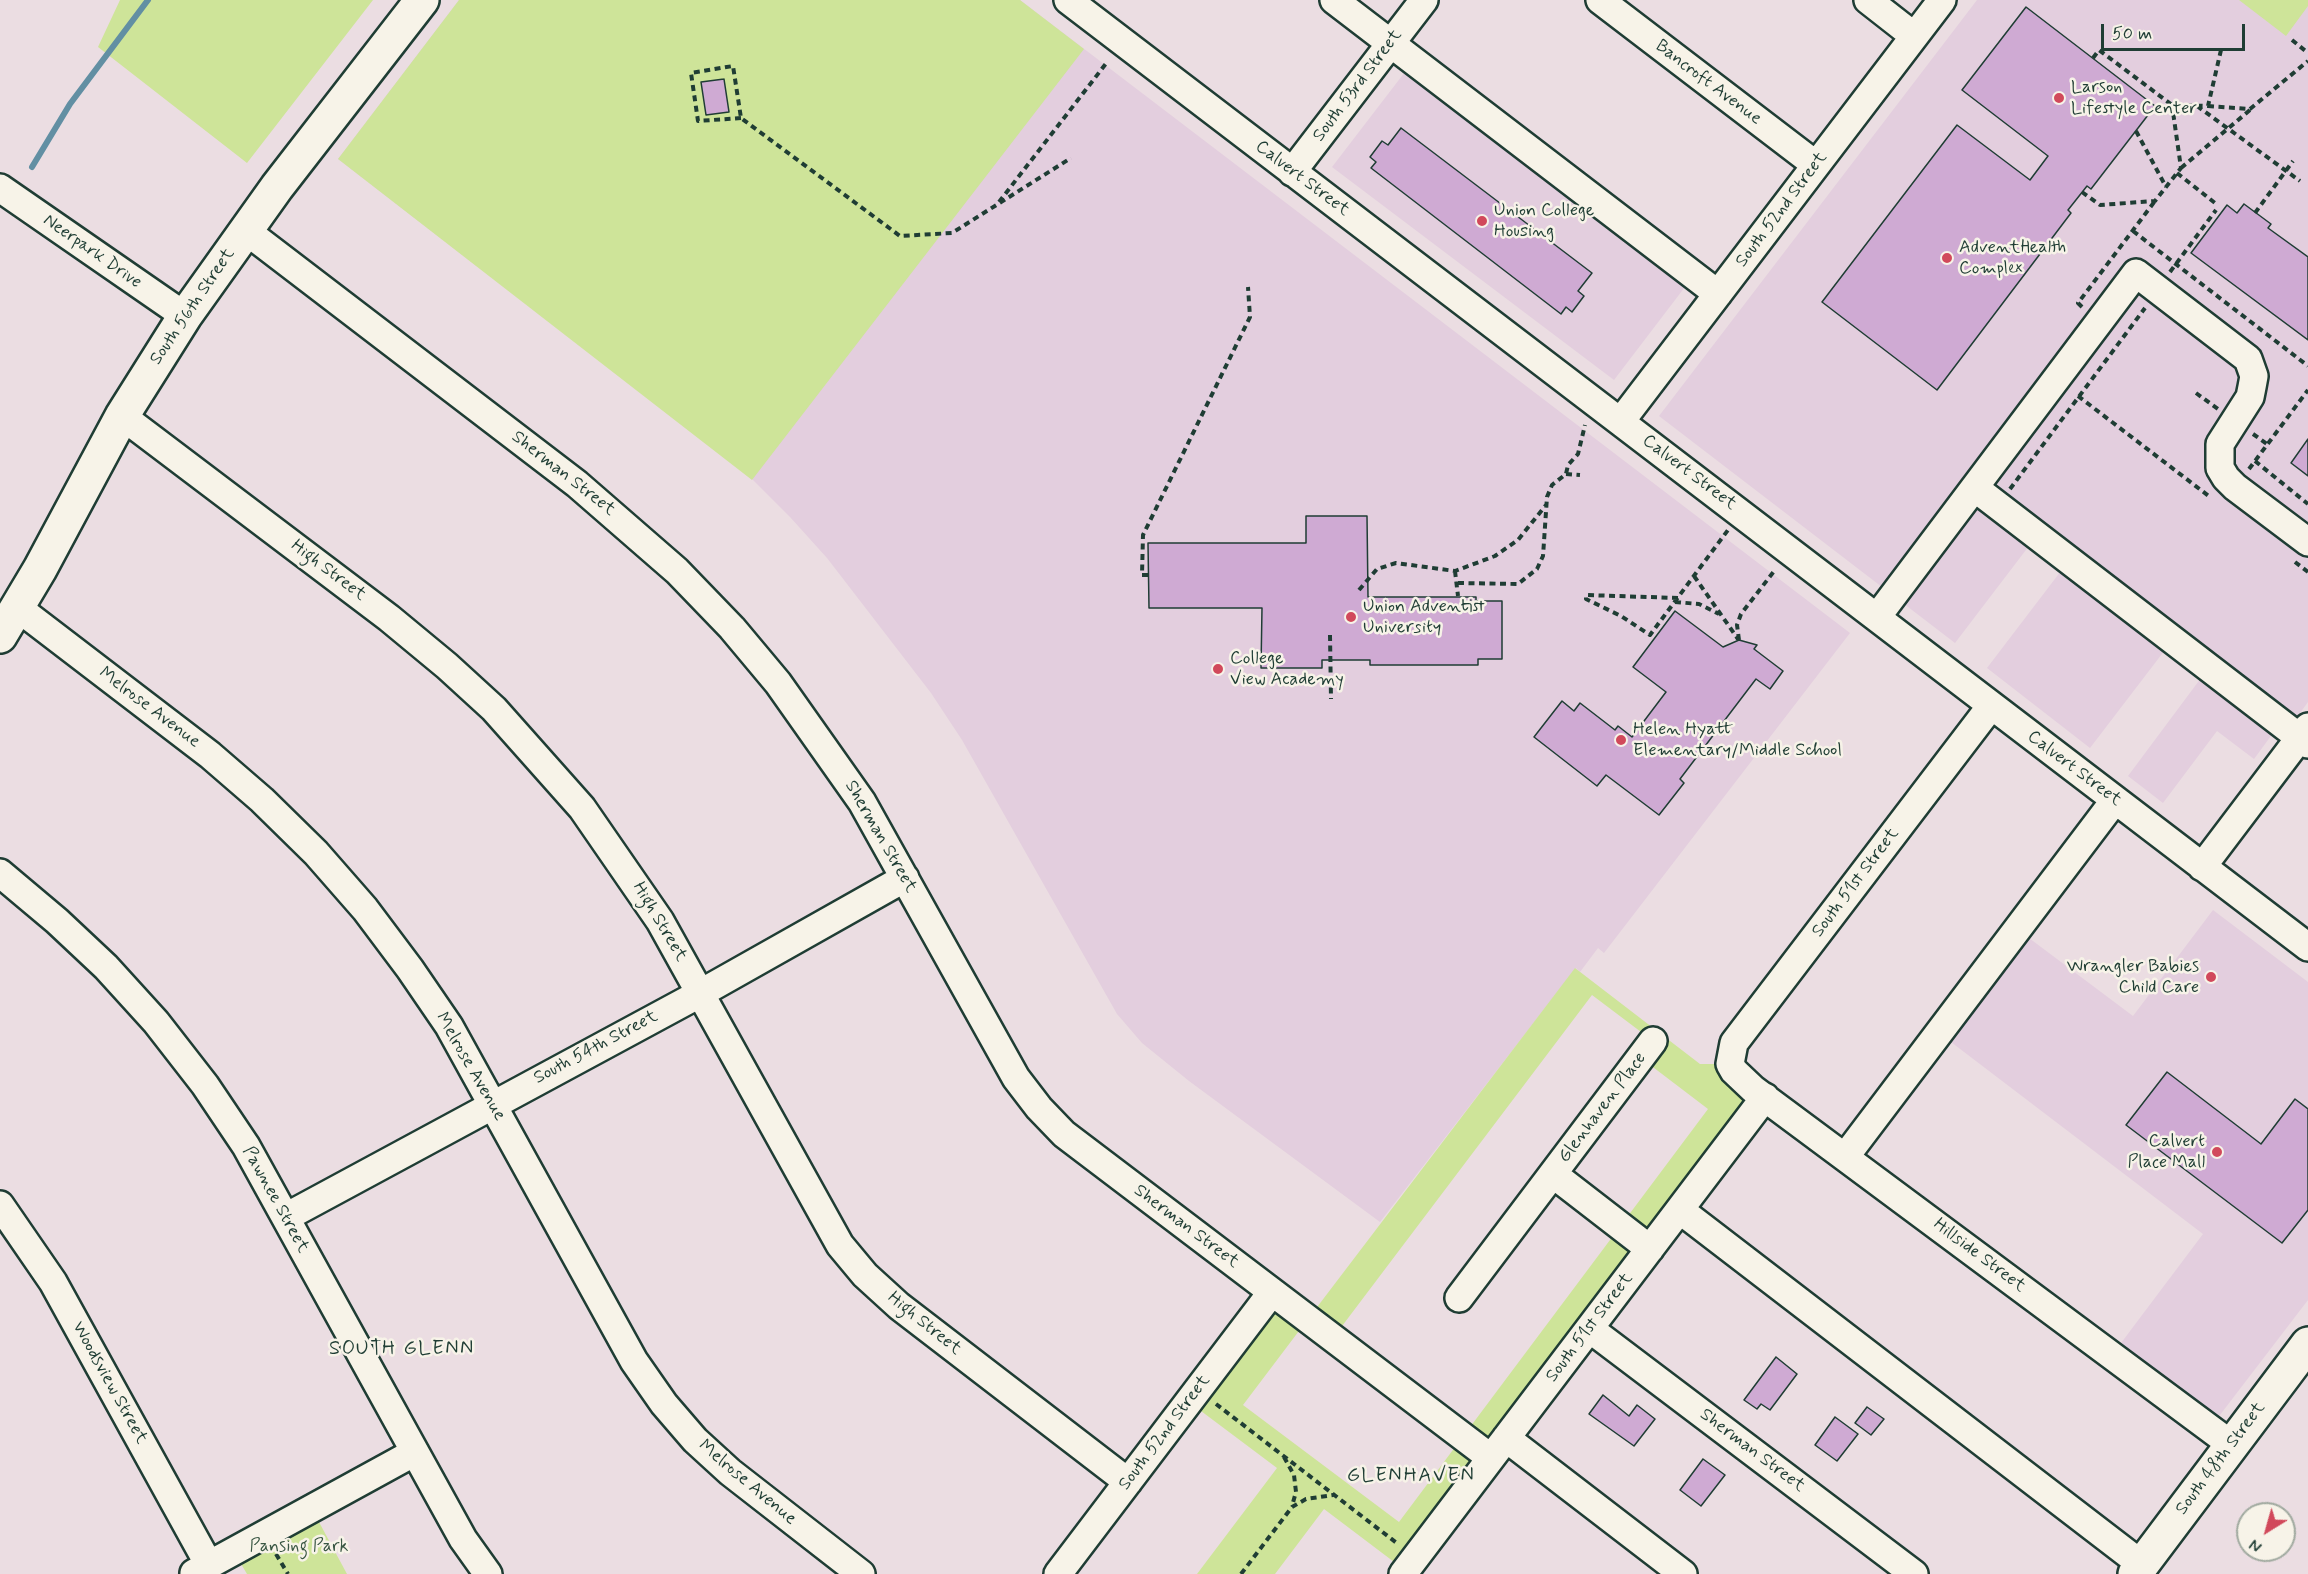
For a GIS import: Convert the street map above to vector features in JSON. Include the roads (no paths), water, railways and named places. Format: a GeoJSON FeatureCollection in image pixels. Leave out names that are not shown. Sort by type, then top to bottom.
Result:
{"type":"FeatureCollection","features":[{"type":"Feature","properties":{"kind":"main road","name":"South 56th Street"},"geometry":{"type":"LineString","coordinates":[[0,636],[18,608],[122,416],[185,316],[245,230],[422,0]]}},
{"type":"Feature","properties":{"kind":"main road","name":"South 48th Street"},"geometry":{"type":"LineString","coordinates":[[2138,1569],[2307,1347]]}},
{"type":"Feature","properties":{"kind":"street","name":"Calvert Street"},"geometry":{"type":"LineString","coordinates":[[1068,0],[2308,947]]}},
{"type":"Feature","properties":{"kind":"street"},"geometry":{"type":"LineString","coordinates":[[1334,0],[1718,294]]}},
{"type":"Feature","properties":{"kind":"street","name":"South 53rd Street"},"geometry":{"type":"LineString","coordinates":[[1292,172],[1424,0]]}},
{"type":"Feature","properties":{"kind":"street","name":"Bancroft Avenue"},"geometry":{"type":"LineString","coordinates":[[1600,0],[1816,165]]}},
{"type":"Feature","properties":{"kind":"street"},"geometry":{"type":"LineString","coordinates":[[1868,0],[1914,36]]}},
{"type":"Feature","properties":{"kind":"street","name":"South 52nd Street"},"geometry":{"type":"LineString","coordinates":[[1621,421],[1942,0]]}},
{"type":"Feature","properties":{"kind":"street","name":"Neerpark Drive"},"geometry":{"type":"LineString","coordinates":[[0,188],[185,316]]}},
{"type":"Feature","properties":{"kind":"street","name":"Sherman Street"},"geometry":{"type":"LineString","coordinates":[[245,230],[577,484],[677,571],[732,628],[791,700],[862,802],[1016,1078],[1039,1108],[1064,1134],[1272,1292],[1683,1574]]}},
{"type":"Feature","properties":{"kind":"street"},"geometry":{"type":"LineString","coordinates":[[1877,617],[2136,273],[2248,359],[2254,376],[2250,397],[2233,419],[2220,444],[2220,468],[2226,478],[2299,550]]}},
{"type":"Feature","properties":{"kind":"street","name":"High Street"},"geometry":{"type":"LineString","coordinates":[[122,416],[389,618],[447,666],[494,710],[582,808],[660,921],[840,1245],[865,1275],[899,1306],[1128,1482]]}},
{"type":"Feature","properties":{"kind":"street"},"geometry":{"type":"LineString","coordinates":[[1975,488],[2305,736],[2202,867]]}},
{"type":"Feature","properties":{"kind":"street","name":"Melrose Avenue"},"geometry":{"type":"LineString","coordinates":[[18,608],[210,755],[262,800],[315,853],[365,909],[449,1026],[634,1361],[664,1404],[695,1440],[730,1472],[861,1574]]}},
{"type":"Feature","properties":{"kind":"street","name":"South 51st Street"},"geometry":{"type":"LineString","coordinates":[[1730,1064],[1730,1054],[1734,1043],[1991,706]]}},
{"type":"Feature","properties":{"kind":"street"},"geometry":{"type":"LineString","coordinates":[[1845,1157],[2115,800]]}},
{"type":"Feature","properties":{"kind":"street","name":"Pawnee Street"},"geometry":{"type":"LineString","coordinates":[[0,873],[57,921],[106,967],[156,1022],[205,1085],[246,1146],[463,1539],[488,1574]]}},
{"type":"Feature","properties":{"kind":"street","name":"South 54th Street"},"geometry":{"type":"LineString","coordinates":[[286,1217],[492,1103],[701,993],[905,878]]}},
{"type":"Feature","properties":{"kind":"street","name":"Glenhaven Place"},"geometry":{"type":"LineString","coordinates":[[1459,1298],[1653,1041]]}},
{"type":"Feature","properties":{"kind":"street","name":"Hillside Street"},"geometry":{"type":"LineString","coordinates":[[1730,1064],[1741,1079],[2232,1445]]}},
{"type":"Feature","properties":{"kind":"street","name":"South 51st Street"},"geometry":{"type":"LineString","coordinates":[[1413,1563],[1765,1097]]}},
{"type":"Feature","properties":{"kind":"street","name":"Glenhaven Place"},"geometry":{"type":"LineString","coordinates":[[1553,1174],[1650,1249]]}},
{"type":"Feature","properties":{"kind":"street","name":"Woodsview Street"},"geometry":{"type":"LineString","coordinates":[[0,1205],[53,1282],[201,1570]]}},
{"type":"Feature","properties":{"kind":"street"},"geometry":{"type":"LineString","coordinates":[[1680,1210],[2138,1569]]}},
{"type":"Feature","properties":{"kind":"street","name":"South 52nd Street"},"geometry":{"type":"LineString","coordinates":[[1058,1574],[1272,1292]]}},
{"type":"Feature","properties":{"kind":"street","name":"Sherman Street"},"geometry":{"type":"LineString","coordinates":[[1590,1329],[1914,1574]]}},
{"type":"Feature","properties":{"kind":"street"},"geometry":{"type":"LineString","coordinates":[[201,1570],[415,1452]]}},
{"type":"Feature","properties":{"kind":"waterway"},"geometry":{"type":"LineString","coordinates":[[32,167],[70,104],[148,0]]}},
{"type":"Feature","properties":{"kind":"place","name":"Larson Lifestyle Center"},"geometry":{"type":"Point","coordinates":[2059,98]}},
{"type":"Feature","properties":{"kind":"place","name":"Union College Housing"},"geometry":{"type":"Point","coordinates":[1482,221]}},
{"type":"Feature","properties":{"kind":"place","name":"AdventHealth Complex"},"geometry":{"type":"Point","coordinates":[1947,258]}},
{"type":"Feature","properties":{"kind":"place","name":"Union Adventist University"},"geometry":{"type":"Point","coordinates":[1351,617]}},
{"type":"Feature","properties":{"kind":"place","name":"College View Academy"},"geometry":{"type":"Point","coordinates":[1218,669]}},
{"type":"Feature","properties":{"kind":"place","name":"Helen Hyatt Elementary/Middle School"},"geometry":{"type":"Point","coordinates":[1621,740]}},
{"type":"Feature","properties":{"kind":"place","name":"Wrangler Babies Child Care"},"geometry":{"type":"Point","coordinates":[2211,977]}},
{"type":"Feature","properties":{"kind":"place","name":"Calvert Place Mall"},"geometry":{"type":"Point","coordinates":[2217,1152]}},
{"type":"Feature","properties":{"kind":"district","name":"SOUTH GLENN"},"geometry":{"type":"Point","coordinates":[402,1350]}},
{"type":"Feature","properties":{"kind":"district","name":"GLENHAVEN"},"geometry":{"type":"Point","coordinates":[1411,1477]}},
{"type":"Feature","properties":{"kind":"park label","name":"Pansing Park"},"geometry":{"type":"Point","coordinates":[299,1547]}}]}
